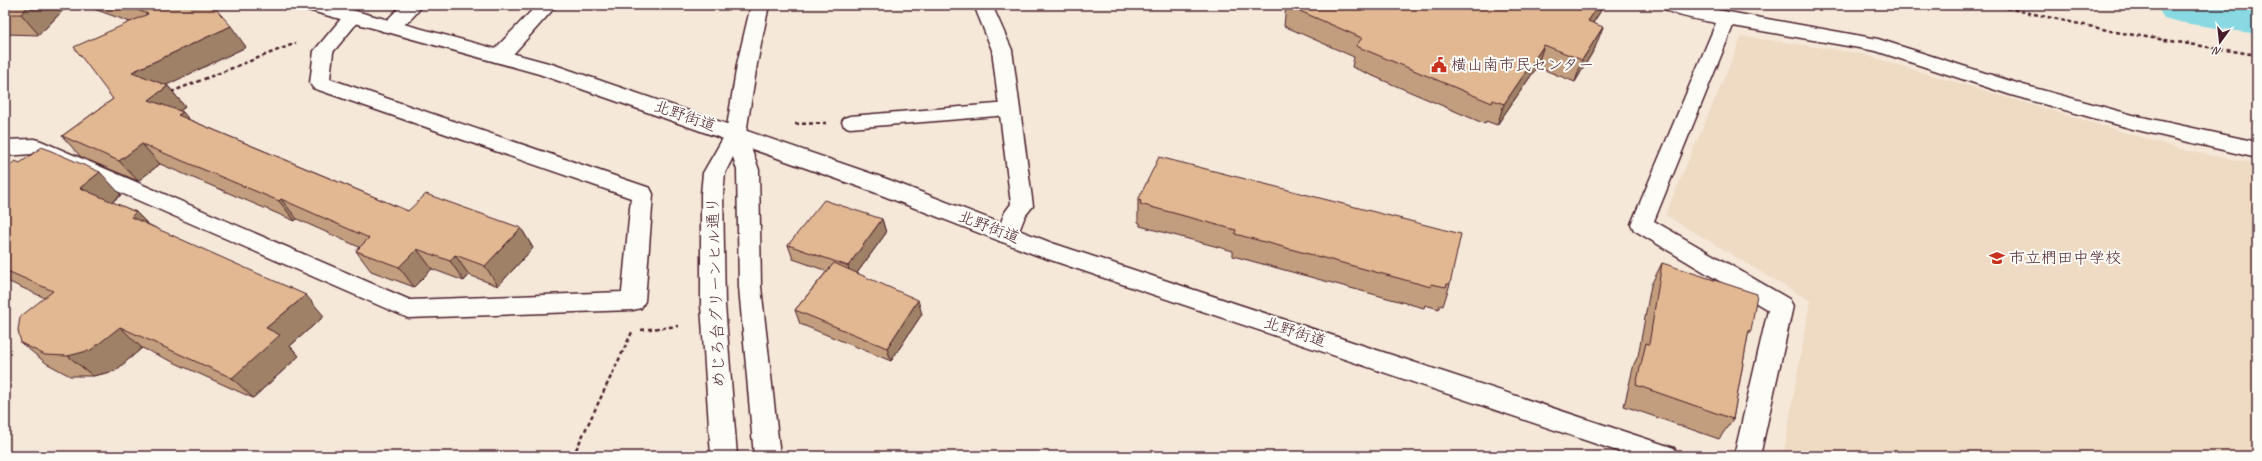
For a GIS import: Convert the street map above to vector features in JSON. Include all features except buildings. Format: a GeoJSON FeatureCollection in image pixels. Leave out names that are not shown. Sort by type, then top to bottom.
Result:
{"type":"FeatureCollection","features":[{"type":"Feature","properties":{"kind":"street","name":"北野街道"},"geometry":{"type":"LineString","coordinates":[[311,5],[346,24],[389,27],[500,56],[736,133],[1044,249],[1665,456]]}},
{"type":"Feature","properties":{"kind":"street"},"geometry":{"type":"LineString","coordinates":[[389,27],[413,5]]}},
{"type":"Feature","properties":{"kind":"street"},"geometry":{"type":"LineString","coordinates":[[500,56],[548,5]]}},
{"type":"Feature","properties":{"kind":"street","name":"めじろ台グリーンヒル通り"},"geometry":{"type":"LineString","coordinates":[[724,456],[713,305],[712,194],[714,173],[736,133],[749,51],[760,5]]}},
{"type":"Feature","properties":{"kind":"street"},"geometry":{"type":"LineString","coordinates":[[983,5],[1002,50],[1022,206],[1016,212],[1007,234]]}},
{"type":"Feature","properties":{"kind":"street"},"geometry":{"type":"LineString","coordinates":[[1670,5],[1680,9],[1727,19],[1878,45],[2018,90],[2134,122],[2257,150]]}},
{"type":"Feature","properties":{"kind":"street"},"geometry":{"type":"LineString","coordinates":[[1727,19],[1642,224],[1781,306],[1747,456]]}},
{"type":"Feature","properties":{"kind":"street"},"geometry":{"type":"LineString","coordinates":[[5,148],[34,146],[408,309],[633,301],[642,194],[320,83],[324,51],[346,24]]}},
{"type":"Feature","properties":{"kind":"street","name":"めじろ台グリーンヒル通り"},"geometry":{"type":"LineString","coordinates":[[736,133],[748,170],[750,287],[767,456]]}},
{"type":"Feature","properties":{"kind":"lane"},"geometry":{"type":"LineString","coordinates":[[850,122],[1009,109]]}},
{"type":"Feature","properties":{"kind":"path"},"geometry":{"type":"LineString","coordinates":[[1993,5],[2116,32],[2257,55]]}},
{"type":"Feature","properties":{"kind":"path"},"geometry":{"type":"LineString","coordinates":[[170,92],[346,24]]}},
{"type":"Feature","properties":{"kind":"path"},"geometry":{"type":"LineString","coordinates":[[573,456],[633,331],[633,301]]}},
{"type":"Feature","properties":{"kind":"path"},"geometry":{"type":"LineString","coordinates":[[633,331],[679,326]]}},
{"type":"Feature","properties":{"kind":"shaded area","name":"市立椚田中学校"},"geometry":{"type":"Polygon","coordinates":[[[1742,36],[1858,53],[2187,151],[2257,164],[2257,456],[1783,456],[1810,301],[1665,215],[1742,36]]]}},
{"type":"Feature","properties":{"kind":"waterway"},"geometry":{"type":"LineString","coordinates":[[2184,5],[2257,16]]}},
{"type":"Feature","properties":{"kind":"place","name":"横山南市民センター"},"geometry":{"type":"Point","coordinates":[1439,65]}},
{"type":"Feature","properties":{"kind":"place","name":"市立椚田中学校"},"geometry":{"type":"Point","coordinates":[1997,258]}}]}
